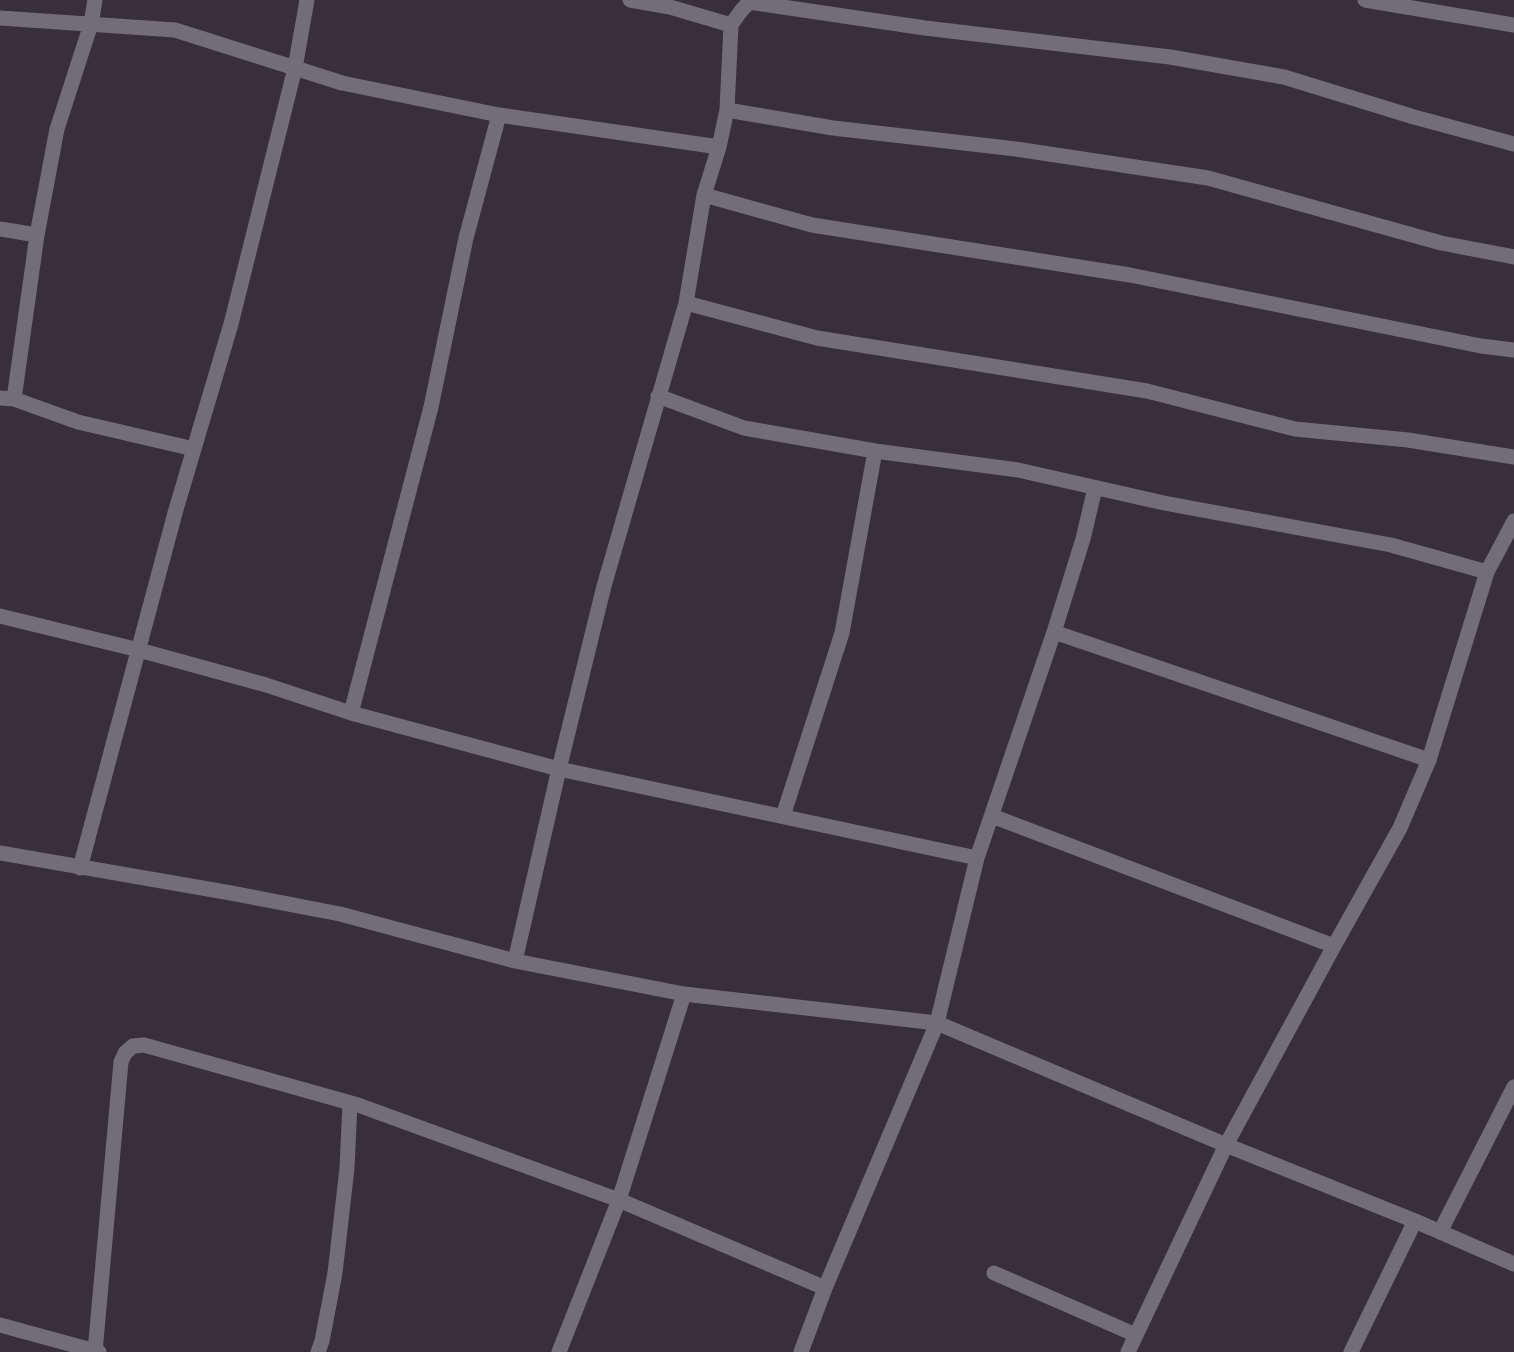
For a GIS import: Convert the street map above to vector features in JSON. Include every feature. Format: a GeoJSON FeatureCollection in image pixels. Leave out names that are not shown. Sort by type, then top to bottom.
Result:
{"type":"FeatureCollection","features":[{"type":"Feature","properties":{"kind":"street"},"geometry":{"type":"LineString","coordinates":[[95,0],[91,24],[57,129],[7,398],[78,422],[194,449]]}},
{"type":"Feature","properties":{"kind":"street"},"geometry":{"type":"LineString","coordinates":[[80,868],[175,513],[231,324],[295,68],[307,0]]}},
{"type":"Feature","properties":{"kind":"street"},"geometry":{"type":"LineString","coordinates":[[630,0],[670,7],[731,25]]}},
{"type":"Feature","properties":{"kind":"street"},"geometry":{"type":"LineString","coordinates":[[1365,0],[1514,26]]}},
{"type":"Feature","properties":{"kind":"street"},"geometry":{"type":"LineString","coordinates":[[515,961],[604,586],[686,303],[704,195],[719,147],[727,110],[731,25],[750,1],[925,28],[1170,57],[1284,77],[1414,117],[1514,144]]}},
{"type":"Feature","properties":{"kind":"street"},"geometry":{"type":"LineString","coordinates":[[0,18],[175,30],[342,83],[499,115],[719,147]]}},
{"type":"Feature","properties":{"kind":"street"},"geometry":{"type":"LineString","coordinates":[[727,110],[833,128],[1016,149],[1208,178],[1441,243],[1514,257]]}},
{"type":"Feature","properties":{"kind":"street"},"geometry":{"type":"LineString","coordinates":[[351,713],[431,407],[466,238],[499,115]]}},
{"type":"Feature","properties":{"kind":"street"},"geometry":{"type":"LineString","coordinates":[[704,195],[812,225],[1130,275],[1481,346],[1514,350]]}},
{"type":"Feature","properties":{"kind":"street"},"geometry":{"type":"LineString","coordinates":[[0,229],[37,235]]}},
{"type":"Feature","properties":{"kind":"street"},"geometry":{"type":"LineString","coordinates":[[686,303],[817,338],[1147,391],[1295,429],[1408,440],[1514,457]]}},
{"type":"Feature","properties":{"kind":"street"},"geometry":{"type":"LineString","coordinates":[[658,396],[744,428],[875,451],[1018,470],[1164,503],[1391,545],[1487,572]]}},
{"type":"Feature","properties":{"kind":"street"},"geometry":{"type":"LineString","coordinates":[[783,816],[842,633],[875,451]]}},
{"type":"Feature","properties":{"kind":"street"},"geometry":{"type":"LineString","coordinates":[[801,1352],[825,1288],[937,1023],[977,858],[1054,632],[1083,538],[1095,488]]}},
{"type":"Feature","properties":{"kind":"street"},"geometry":{"type":"LineString","coordinates":[[1128,1352],[1226,1145],[1400,828],[1428,760],[1487,572],[1514,521]]}},
{"type":"Feature","properties":{"kind":"street"},"geometry":{"type":"LineString","coordinates":[[0,616],[139,650],[266,685],[351,713],[559,769],[977,858]]}},
{"type":"Feature","properties":{"kind":"street"},"geometry":{"type":"LineString","coordinates":[[1054,632],[1428,760]]}},
{"type":"Feature","properties":{"kind":"street"},"geometry":{"type":"LineString","coordinates":[[992,816],[1334,946]]}},
{"type":"Feature","properties":{"kind":"street"},"geometry":{"type":"LineString","coordinates":[[0,853],[340,914],[515,961],[684,994],[937,1023],[1514,1264]]}},
{"type":"Feature","properties":{"kind":"street"},"geometry":{"type":"LineString","coordinates":[[559,1352],[619,1200],[684,994]]}},
{"type":"Feature","properties":{"kind":"street"},"geometry":{"type":"LineString","coordinates":[[0,1325],[96,1352],[121,1062],[125,1053],[133,1046],[144,1046],[350,1103],[619,1200],[825,1288]]}},
{"type":"Feature","properties":{"kind":"street"},"geometry":{"type":"LineString","coordinates":[[1440,1232],[1514,1087]]}},
{"type":"Feature","properties":{"kind":"street"},"geometry":{"type":"LineString","coordinates":[[318,1352],[337,1263],[347,1168],[350,1103]]}},
{"type":"Feature","properties":{"kind":"street"},"geometry":{"type":"LineString","coordinates":[[1352,1352],[1415,1221]]}},
{"type":"Feature","properties":{"kind":"street"},"geometry":{"type":"LineString","coordinates":[[994,1273],[1136,1335]]}}]}
